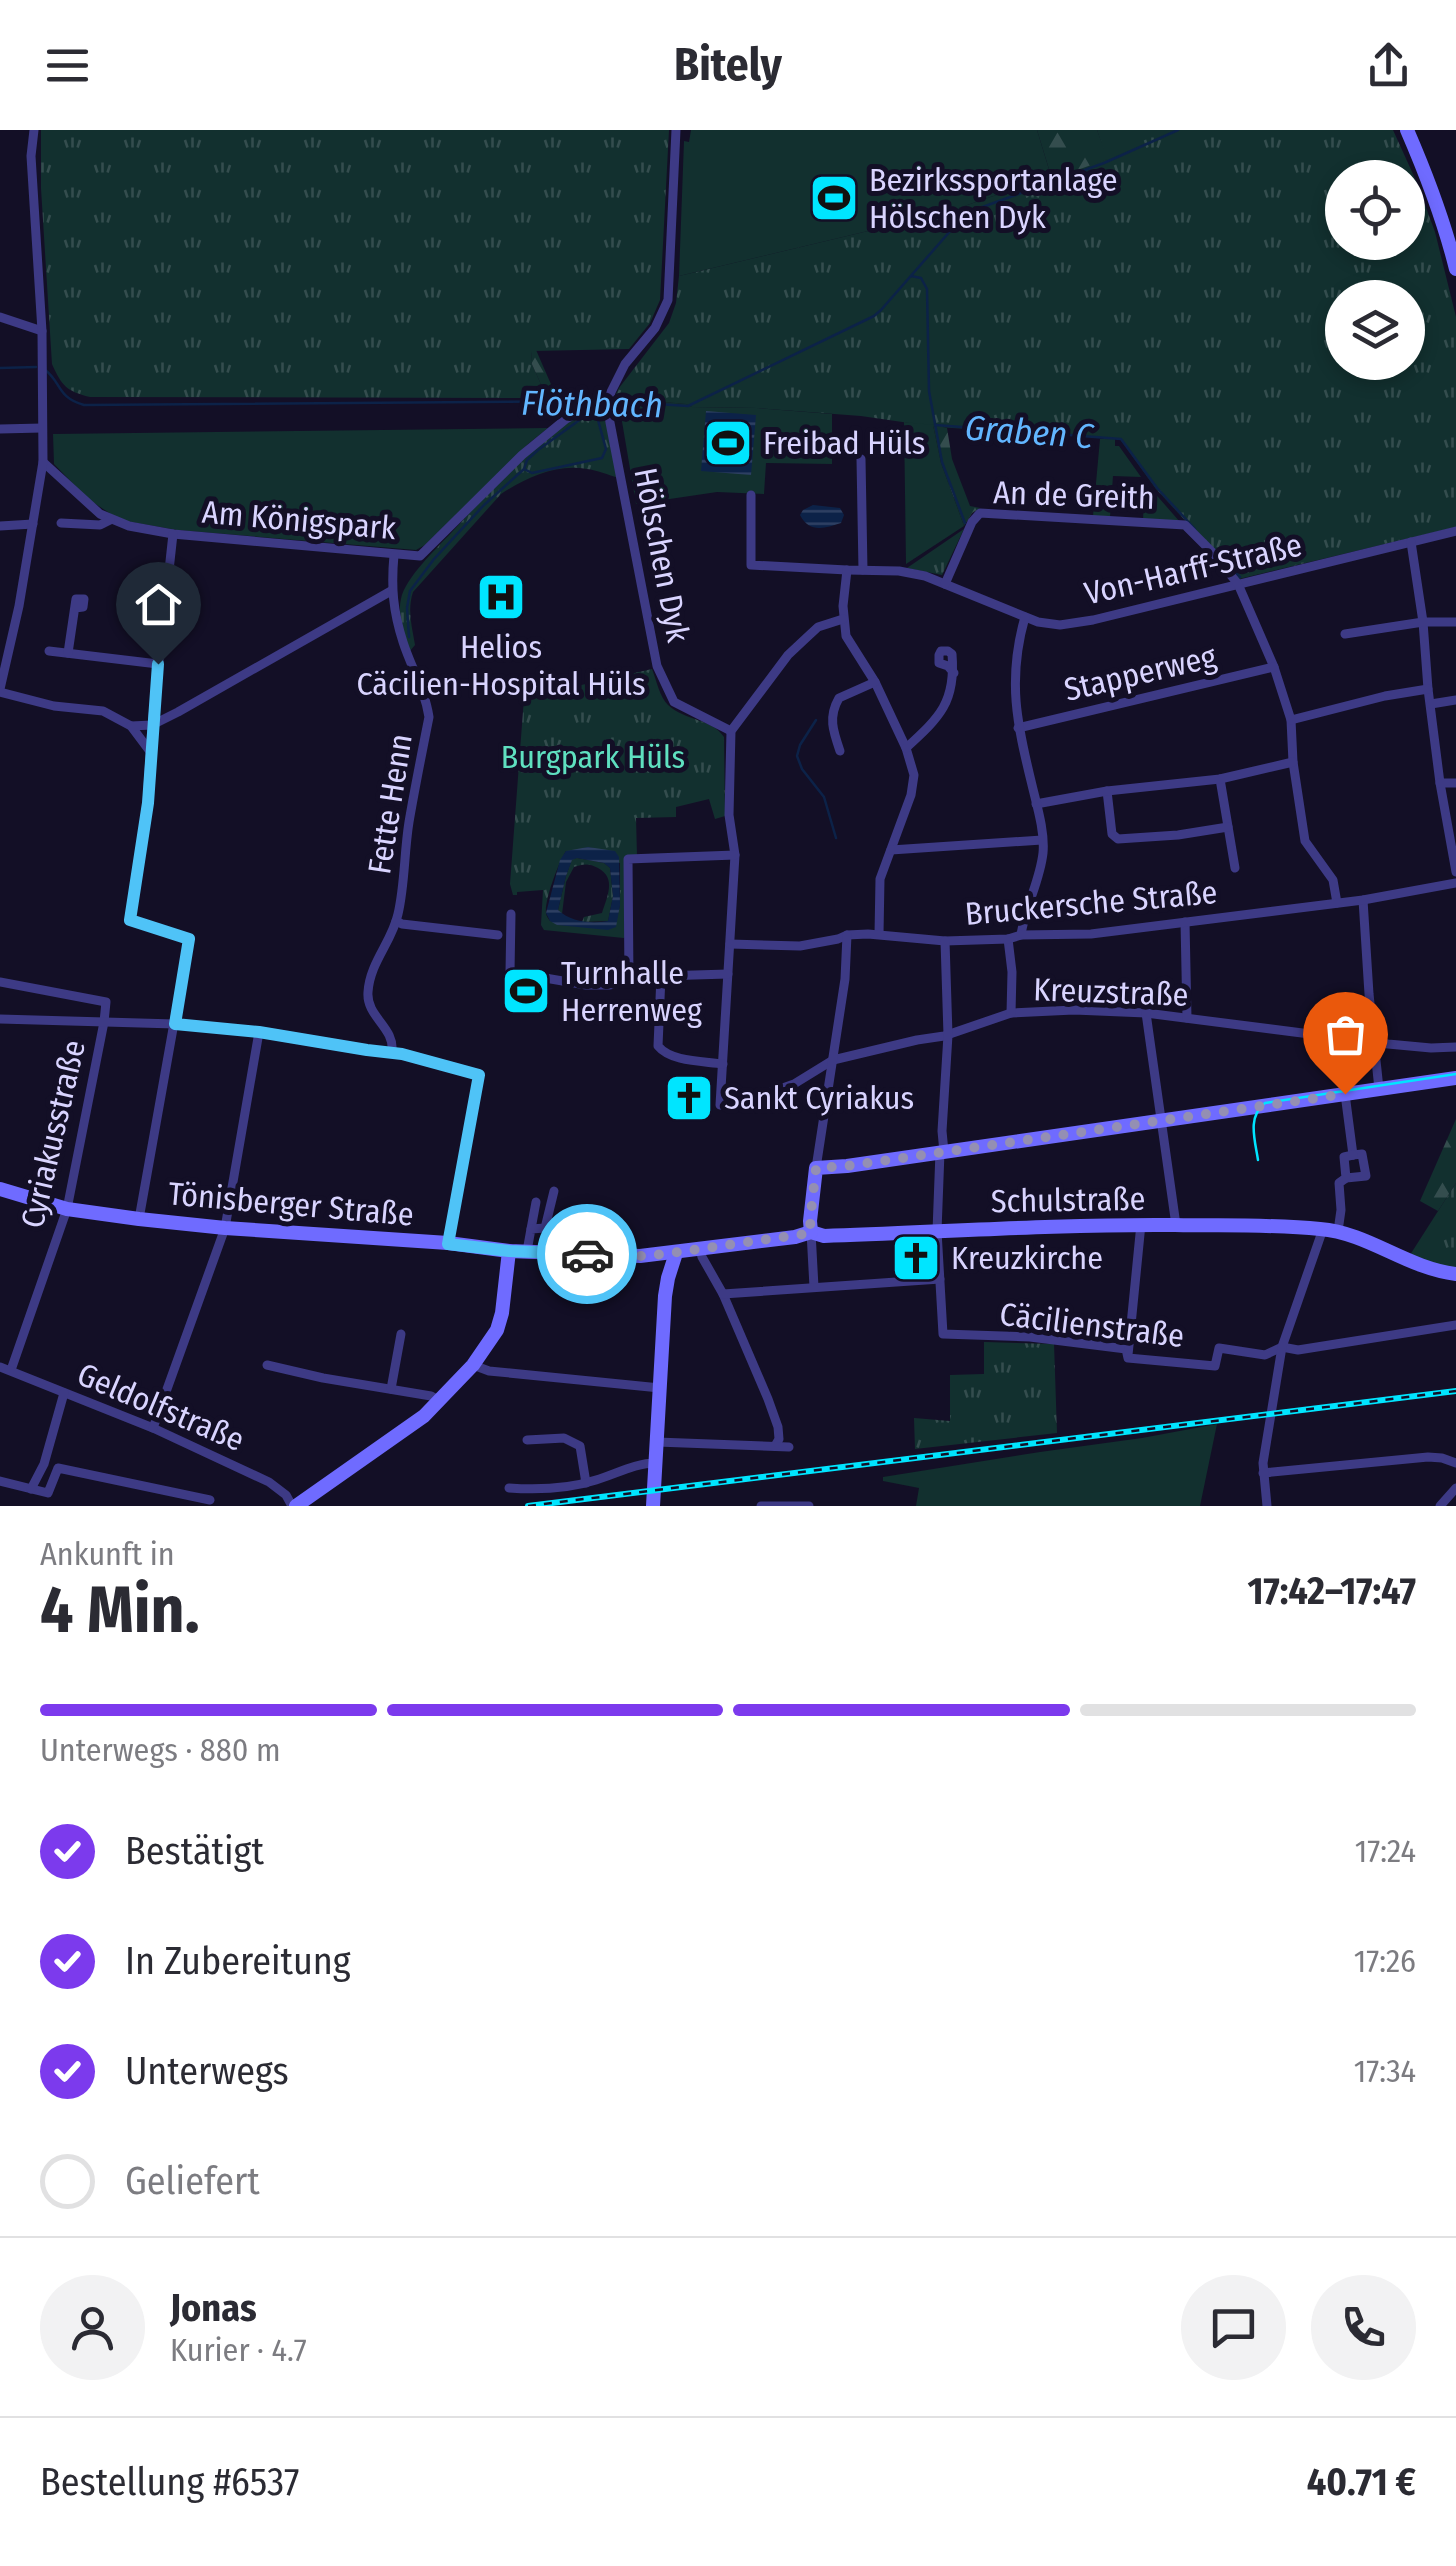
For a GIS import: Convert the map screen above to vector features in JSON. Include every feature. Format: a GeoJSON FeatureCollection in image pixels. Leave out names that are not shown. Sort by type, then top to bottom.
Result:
{"type":"FeatureCollection","features":[{"type":"Feature","properties":{"kind":"street"},"geometry":{"type":"LineString","coordinates":[[34,130],[31,156],[42,331],[43,462],[19,606],[0,690],[54,706],[103,711],[130,726],[152,754]]}},
{"type":"Feature","properties":{"kind":"street"},"geometry":{"type":"LineString","coordinates":[[608,402],[625,364],[655,328],[668,300],[676,130]]}},
{"type":"Feature","properties":{"kind":"street"},"geometry":{"type":"LineString","coordinates":[[1407,130],[1441,214],[1456,269]]}},
{"type":"Feature","properties":{"kind":"street"},"geometry":{"type":"LineString","coordinates":[[0,317],[42,331]]}},
{"type":"Feature","properties":{"kind":"street","name":"Am Königspark"},"geometry":{"type":"LineString","coordinates":[[43,462],[100,514],[129,526],[174,534],[420,556],[522,456],[566,419],[587,407],[608,402]]}},
{"type":"Feature","properties":{"kind":"street","name":"Hölschen Dyk"},"geometry":{"type":"LineString","coordinates":[[608,402],[657,666],[674,702],[731,731]]}},
{"type":"Feature","properties":{"kind":"street"},"geometry":{"type":"LineString","coordinates":[[0,430],[42,428]]}},
{"type":"Feature","properties":{"kind":"street"},"geometry":{"type":"LineString","coordinates":[[861,459],[862,570]]}},
{"type":"Feature","properties":{"kind":"street","name":"Von-Harff-Straße"},"geometry":{"type":"LineString","coordinates":[[751,495],[751,564],[899,570],[1048,624],[1076,622],[1456,531]]}},
{"type":"Feature","properties":{"kind":"street","name":"An de Greith"},"geometry":{"type":"LineString","coordinates":[[945,584],[972,522],[980,513],[1185,524],[1238,584]]}},
{"type":"Feature","properties":{"kind":"street","name":"Am Königspark"},"geometry":{"type":"LineString","coordinates":[[61,524],[100,526],[110,520]]}},
{"type":"Feature","properties":{"kind":"street"},"geometry":{"type":"LineString","coordinates":[[0,526],[33,524]]}},
{"type":"Feature","properties":{"kind":"street"},"geometry":{"type":"LineString","coordinates":[[139,1219],[189,939],[130,920],[140,860],[174,534]]}},
{"type":"Feature","properties":{"kind":"street"},"geometry":{"type":"LineString","coordinates":[[1411,542],[1440,783],[1456,872]]}},
{"type":"Feature","properties":{"kind":"street","name":"Fette Henn"},"geometry":{"type":"LineString","coordinates":[[392,1052],[390,1034],[367,1001],[370,975],[396,922],[429,717],[426,699],[402,640],[391,591],[394,556]]}},
{"type":"Feature","properties":{"kind":"street"},"geometry":{"type":"LineString","coordinates":[[847,570],[843,619],[846,636],[875,682],[912,762],[914,785],[880,879],[879,934]]}},
{"type":"Feature","properties":{"kind":"street"},"geometry":{"type":"LineString","coordinates":[[1238,584],[1274,667],[1291,720],[1292,762],[1305,841],[1333,880],[1337,903]]}},
{"type":"Feature","properties":{"kind":"street"},"geometry":{"type":"LineString","coordinates":[[130,726],[152,725],[391,591]]}},
{"type":"Feature","properties":{"kind":"street"},"geometry":{"type":"LineString","coordinates":[[68,653],[74,608]]}},
{"type":"Feature","properties":{"kind":"street","name":"Stapperweg"},"geometry":{"type":"LineString","coordinates":[[1020,935],[1043,854],[1014,697],[1016,658],[1025,618]]}},
{"type":"Feature","properties":{"kind":"street"},"geometry":{"type":"LineString","coordinates":[[661,976],[658,1046],[674,1056],[722,1064],[735,856],[730,816],[731,731],[804,640],[818,628],[843,619]]}},
{"type":"Feature","properties":{"kind":"street"},"geometry":{"type":"LineString","coordinates":[[1345,634],[1423,622],[1456,622]]}},
{"type":"Feature","properties":{"kind":"street"},"geometry":{"type":"LineString","coordinates":[[49,651],[158,664]]}},
{"type":"Feature","properties":{"kind":"street","name":"Stapperweg"},"geometry":{"type":"LineString","coordinates":[[1018,728],[1274,667]]}},
{"type":"Feature","properties":{"kind":"street"},"geometry":{"type":"LineString","coordinates":[[906,748],[942,712],[954,673]]}},
{"type":"Feature","properties":{"kind":"street"},"geometry":{"type":"LineString","coordinates":[[840,751],[832,725],[836,701],[875,682]]}},
{"type":"Feature","properties":{"kind":"street"},"geometry":{"type":"LineString","coordinates":[[1291,720],[1428,689]]}},
{"type":"Feature","properties":{"kind":"street"},"geometry":{"type":"LineString","coordinates":[[1431,704],[1456,700]]}},
{"type":"Feature","properties":{"kind":"street"},"geometry":{"type":"LineString","coordinates":[[1036,804],[1220,779],[1292,762]]}},
{"type":"Feature","properties":{"kind":"street"},"geometry":{"type":"LineString","coordinates":[[1220,779],[1236,868]]}},
{"type":"Feature","properties":{"kind":"street"},"geometry":{"type":"LineString","coordinates":[[1440,783],[1456,783]]}},
{"type":"Feature","properties":{"kind":"street"},"geometry":{"type":"LineString","coordinates":[[1107,792],[1112,834],[1118,839],[1178,836],[1228,827]]}},
{"type":"Feature","properties":{"kind":"street"},"geometry":{"type":"LineString","coordinates":[[891,850],[1042,840]]}},
{"type":"Feature","properties":{"kind":"street"},"geometry":{"type":"LineString","coordinates":[[629,980],[628,860],[735,856]]}},
{"type":"Feature","properties":{"kind":"street","name":"Bruckersche Straße"},"geometry":{"type":"LineString","coordinates":[[730,944],[800,946],[847,935],[879,934],[945,941],[1091,934],[1363,900],[1456,884]]}},
{"type":"Feature","properties":{"kind":"street"},"geometry":{"type":"LineString","coordinates":[[1363,900],[1379,1089]]}},
{"type":"Feature","properties":{"kind":"street"},"geometry":{"type":"LineString","coordinates":[[511,914],[510,972],[586,985],[661,976],[728,974]]}},
{"type":"Feature","properties":{"kind":"street"},"geometry":{"type":"LineString","coordinates":[[396,922],[498,935]]}},
{"type":"Feature","properties":{"kind":"street"},"geometry":{"type":"LineString","coordinates":[[1186,922],[1187,1018]]}},
{"type":"Feature","properties":{"kind":"street"},"geometry":{"type":"LineString","coordinates":[[814,1288],[810,1221],[847,935]]}},
{"type":"Feature","properties":{"kind":"street"},"geometry":{"type":"LineString","coordinates":[[1008,939],[1011,1013]]}},
{"type":"Feature","properties":{"kind":"street"},"geometry":{"type":"LineString","coordinates":[[723,1294],[940,1279],[937,1232],[948,1035],[945,941]]}},
{"type":"Feature","properties":{"kind":"street"},"geometry":{"type":"LineString","coordinates":[[0,982],[106,1002],[104,1022]]}},
{"type":"Feature","properties":{"kind":"street","name":"Kreuzstraße"},"geometry":{"type":"LineString","coordinates":[[722,1064],[720,1105],[732,1106],[794,1084],[833,1060],[948,1035],[1011,1013],[1074,1010],[1146,1013],[1373,1043],[1456,1047]]}},
{"type":"Feature","properties":{"kind":"street"},"geometry":{"type":"LineString","coordinates":[[1146,1013],[1176,1225]]}},
{"type":"Feature","properties":{"kind":"street"},"geometry":{"type":"LineString","coordinates":[[0,1019],[175,1024],[259,1032],[392,1052],[479,1075],[448,1244]]}},
{"type":"Feature","properties":{"kind":"street","name":"Cyriakusstraße"},"geometry":{"type":"LineString","coordinates":[[12,1370],[67,1209],[104,1022]]}},
{"type":"Feature","properties":{"kind":"street"},"geometry":{"type":"LineString","coordinates":[[153,1428],[226,1228],[259,1032]]}},
{"type":"Feature","properties":{"kind":"street"},"geometry":{"type":"LineString","coordinates":[[816,1168],[1456,1078]]}},
{"type":"Feature","properties":{"kind":"street"},"geometry":{"type":"LineString","coordinates":[[1345,1094],[1353,1155]]}},
{"type":"Feature","properties":{"kind":"street"},"geometry":{"type":"LineString","coordinates":[[1267,1506],[1263,1472],[1282,1347],[1342,1210],[1340,1183],[1346,1178],[1366,1176],[1362,1154],[1344,1156],[1346,1178]]}},
{"type":"Feature","properties":{"kind":"street","name":"Tönisberger Straße"},"geometry":{"type":"LineString","coordinates":[[0,1189],[67,1209],[226,1228],[509,1251],[640,1256],[676,1253]]}},
{"type":"Feature","properties":{"kind":"street"},"geometry":{"type":"LineString","coordinates":[[531,1229],[545,1228],[554,1191]]}},
{"type":"Feature","properties":{"kind":"street"},"geometry":{"type":"LineString","coordinates":[[527,1251],[536,1202]]}},
{"type":"Feature","properties":{"kind":"street"},"geometry":{"type":"LineString","coordinates":[[1128,1358],[1141,1224]]}},
{"type":"Feature","properties":{"kind":"street","name":"Schulstraße"},"geometry":{"type":"LineString","coordinates":[[676,1253],[811,1232],[824,1236],[1141,1224],[1236,1225],[1330,1230],[1363,1240],[1419,1266],[1456,1274]]}},
{"type":"Feature","properties":{"kind":"street"},"geometry":{"type":"LineString","coordinates":[[700,1250],[723,1294],[778,1427],[775,1446]]}},
{"type":"Feature","properties":{"kind":"street"},"geometry":{"type":"LineString","coordinates":[[294,1506],[424,1416],[473,1365],[497,1330],[509,1251]]}},
{"type":"Feature","properties":{"kind":"street"},"geometry":{"type":"LineString","coordinates":[[653,1506],[668,1278],[676,1253]]}},
{"type":"Feature","properties":{"kind":"street"},"geometry":{"type":"LineString","coordinates":[[640,1256],[668,1278]]}},
{"type":"Feature","properties":{"kind":"street","name":"Cäcilienstraße"},"geometry":{"type":"LineString","coordinates":[[940,1279],[943,1334],[1088,1344],[1126,1349],[1128,1358],[1214,1366],[1219,1348],[1266,1354],[1282,1347],[1298,1350],[1456,1325]]}},
{"type":"Feature","properties":{"kind":"street"},"geometry":{"type":"LineString","coordinates":[[391,1389],[402,1334]]}},
{"type":"Feature","properties":{"kind":"street"},"geometry":{"type":"LineString","coordinates":[[266,1365],[431,1396],[440,1401]]}},
{"type":"Feature","properties":{"kind":"street"},"geometry":{"type":"LineString","coordinates":[[473,1365],[489,1371],[660,1388]]}},
{"type":"Feature","properties":{"kind":"street","name":"Geldolfstraße"},"geometry":{"type":"LineString","coordinates":[[0,1367],[153,1428],[280,1488],[294,1506]]}},
{"type":"Feature","properties":{"kind":"street"},"geometry":{"type":"LineString","coordinates":[[31,1489],[44,1464],[64,1393]]}},
{"type":"Feature","properties":{"kind":"street"},"geometry":{"type":"LineString","coordinates":[[528,1440],[564,1438],[580,1446],[586,1483]]}},
{"type":"Feature","properties":{"kind":"street"},"geometry":{"type":"LineString","coordinates":[[657,1442],[789,1446]]}},
{"type":"Feature","properties":{"kind":"street"},"geometry":{"type":"LineString","coordinates":[[1263,1472],[1428,1457],[1456,1463]]}},
{"type":"Feature","properties":{"kind":"street"},"geometry":{"type":"LineString","coordinates":[[509,1488],[586,1483],[641,1464],[656,1463]]}},
{"type":"Feature","properties":{"kind":"street"},"geometry":{"type":"LineString","coordinates":[[44,1464],[210,1500]]}},
{"type":"Feature","properties":{"kind":"street"},"geometry":{"type":"LineString","coordinates":[[0,1481],[48,1493],[58,1468]]}},
{"type":"Feature","properties":{"kind":"street"},"geometry":{"type":"LineString","coordinates":[[1440,1506],[1456,1488]]}},
{"type":"Feature","properties":{"kind":"street"},"geometry":{"type":"LineString","coordinates":[[760,1506],[809,1506]]}},
{"type":"Feature","properties":{"kind":"green space"},"geometry":{"type":"Polygon","coordinates":[[[41,130],[669,130],[660,300],[650,323],[629,349],[532,351],[531,362],[547,398],[90,397],[66,386],[52,364],[41,130]]]}},
{"type":"Feature","properties":{"kind":"green space","name":"Bezirkssportanlage Hölschen Dyk"},"geometry":{"type":"Polygon","coordinates":[[[691,130],[1037,130],[1051,176],[921,221],[679,276],[684,141],[689,142],[691,130]]]}},
{"type":"Feature","properties":{"kind":"green space"},"geometry":{"type":"Polygon","coordinates":[[[1037,130],[1097,130],[1108,159],[1052,179],[1037,130]]]}},
{"type":"Feature","properties":{"kind":"green space"},"geometry":{"type":"Polygon","coordinates":[[[1097,130],[1393,130],[1407,160],[1325,160],[1325,260],[1425,260],[1425,205],[1456,317],[1456,527],[1239,579],[1156,489],[1120,439],[618,398],[619,388],[669,323],[679,276],[921,221],[1107,159],[1097,130]]]}},
{"type":"Feature","properties":{"kind":"green space"},"geometry":{"type":"Polygon","coordinates":[[[532,350],[536,350],[557,398],[547,398],[531,362],[532,350]]]}},
{"type":"Feature","properties":{"kind":"green space"},"geometry":{"type":"Polygon","coordinates":[[[618,398],[692,407],[832,414],[832,464],[766,463],[764,494],[717,492],[636,504],[618,398]]]}},
{"type":"Feature","properties":{"kind":"green space"},"geometry":{"type":"Polygon","coordinates":[[[590,411],[603,416],[619,478],[564,468],[531,477],[501,494],[413,592],[410,612],[415,645],[409,652],[400,605],[415,573],[515,465],[551,434],[590,411]]]}},
{"type":"Feature","properties":{"kind":"green space"},"geometry":{"type":"Polygon","coordinates":[[[904,422],[933,425],[941,463],[964,526],[906,564],[904,422]]]}},
{"type":"Feature","properties":{"kind":"green space"},"geometry":{"type":"Polygon","coordinates":[[[933,425],[947,428],[952,459],[970,506],[980,508],[964,526],[941,463],[933,425]]]}},
{"type":"Feature","properties":{"kind":"green space"},"geometry":{"type":"Polygon","coordinates":[[[548,428],[416,550],[177,530],[120,520],[88,499],[54,464],[53,434],[548,428]]]}},
{"type":"Feature","properties":{"kind":"green space"},"geometry":{"type":"Polygon","coordinates":[[[1100,439],[1115,439],[1115,446],[1119,446],[1141,477],[1113,476],[1110,517],[1093,516],[1100,439]]]}},
{"type":"Feature","properties":{"kind":"green space"},"geometry":{"type":"Polygon","coordinates":[[[1145,482],[1180,522],[1143,519],[1145,482]]]}},
{"type":"Feature","properties":{"kind":"green space"},"geometry":{"type":"Polygon","coordinates":[[[964,529],[942,575],[907,568],[964,529]]]}},
{"type":"Feature","properties":{"kind":"green space","name":"Burgpark Hüls"},"geometry":{"type":"Polygon","coordinates":[[[652,669],[668,705],[712,726],[724,737],[725,816],[715,819],[709,799],[676,807],[676,817],[636,818],[637,857],[625,857],[624,938],[544,930],[543,890],[513,895],[510,884],[524,698],[652,669]],[[566,851],[547,900],[550,921],[615,927],[620,905],[620,863],[566,851]]]}},
{"type":"Feature","properties":{"kind":"green space"},"geometry":{"type":"Polygon","coordinates":[[[572,859],[604,863],[610,868],[613,896],[608,921],[582,922],[584,917],[602,913],[609,888],[604,872],[592,865],[574,867],[566,882],[562,914],[558,910],[572,859]]]}},
{"type":"Feature","properties":{"kind":"green space"},"geometry":{"type":"Polygon","coordinates":[[[1456,1119],[1456,1183],[1438,1211],[1420,1201],[1456,1119]]]}},
{"type":"Feature","properties":{"kind":"green space"},"geometry":{"type":"Polygon","coordinates":[[[1456,1183],[1456,1268],[1410,1255],[1456,1183]]]}},
{"type":"Feature","properties":{"kind":"green space"},"geometry":{"type":"Polygon","coordinates":[[[984,1342],[1054,1344],[1057,1433],[915,1449],[914,1418],[950,1421],[950,1375],[984,1374],[984,1342]]]}},
{"type":"Feature","properties":{"kind":"green space"},"geometry":{"type":"Polygon","coordinates":[[[1217,1424],[1200,1506],[916,1506],[919,1488],[883,1481],[883,1477],[1217,1424]]]}},
{"type":"Feature","properties":{"kind":"water","name":"Freibad Hüls"},"geometry":{"type":"Polygon","coordinates":[[[706,411],[756,415],[751,475],[701,471],[706,411]]]}},
{"type":"Feature","properties":{"kind":"water"},"geometry":{"type":"Polygon","coordinates":[[[813,505],[840,508],[844,515],[841,523],[824,528],[808,525],[800,515],[813,505]]]}},
{"type":"Feature","properties":{"kind":"water"},"geometry":{"type":"Polygon","coordinates":[[[588,847],[615,851],[619,857],[620,905],[616,927],[608,930],[550,921],[546,913],[566,851],[588,847]],[[572,860],[558,910],[582,921],[608,921],[613,896],[610,868],[604,863],[572,860]]]}},
{"type":"Feature","properties":{"kind":"waterway","name":"Flöthbach"},"geometry":{"type":"LineString","coordinates":[[613,401],[688,406],[874,316],[966,213],[1104,163],[1178,130]]}},
{"type":"Feature","properties":{"kind":"waterway"},"geometry":{"type":"LineString","coordinates":[[911,276],[921,278],[927,289],[929,391],[942,462],[965,523]]}},
{"type":"Feature","properties":{"kind":"waterway","name":"Flöthbach"},"geometry":{"type":"LineString","coordinates":[[0,368],[36,367]]}},
{"type":"Feature","properties":{"kind":"waterway","name":"Flöthbach"},"geometry":{"type":"LineString","coordinates":[[44,369],[68,398],[84,405],[605,401]]}},
{"type":"Feature","properties":{"kind":"waterway"},"geometry":{"type":"LineString","coordinates":[[409,637],[410,591],[434,559],[538,450],[585,416],[598,420],[606,449],[602,458],[532,473],[524,469]]}},
{"type":"Feature","properties":{"kind":"waterway","name":"Graben C"},"geometry":{"type":"LineString","coordinates":[[935,425],[1121,439],[1157,488],[1195,529]]}},
{"type":"Feature","properties":{"kind":"waterway","name":"Graben C"},"geometry":{"type":"LineString","coordinates":[[1227,564],[1240,577]]}},
{"type":"Feature","properties":{"kind":"waterway"},"geometry":{"type":"LineString","coordinates":[[816,720],[797,756],[824,797],[836,838]]}},
{"type":"Feature","properties":{"kind":"tram line"},"geometry":{"type":"LineString","coordinates":[[1258,1160],[1254,1122],[1265,1103],[1456,1074]]}},
{"type":"Feature","properties":{"kind":"railway"},"geometry":{"type":"LineString","coordinates":[[528,1506],[1456,1391]]}},
{"type":"Feature","properties":{"kind":"way so far"},"geometry":{"type":"LineString","coordinates":[[587,1254],[664,1254],[811,1232],[816,1168],[1345,1094]]}},
{"type":"Feature","properties":{"kind":"place","name":"Bezirkssportanlage Hölschen Dyk"},"geometry":{"type":"Point","coordinates":[834,198]}},
{"type":"Feature","properties":{"kind":"place","name":"Freibad Hüls"},"geometry":{"type":"Point","coordinates":[728,443]}},
{"type":"Feature","properties":{"kind":"place","name":"Helios Cäcilien-Hospital Hüls"},"geometry":{"type":"Point","coordinates":[501,597]}},
{"type":"Feature","properties":{"kind":"place","name":"Turnhalle Herrenweg"},"geometry":{"type":"Point","coordinates":[526,991]}},
{"type":"Feature","properties":{"kind":"place","name":"Sankt Cyriakus"},"geometry":{"type":"Point","coordinates":[689,1098]}},
{"type":"Feature","properties":{"kind":"place","name":"Kreuzkirche"},"geometry":{"type":"Point","coordinates":[916,1258]}},
{"type":"Feature","properties":{"kind":"route"},"geometry":{"type":"LineString","coordinates":[[158,664],[148,803],[130,920],[189,939],[175,1024],[259,1032],[402,1054],[479,1075],[448,1244],[587,1254]]}}]}
